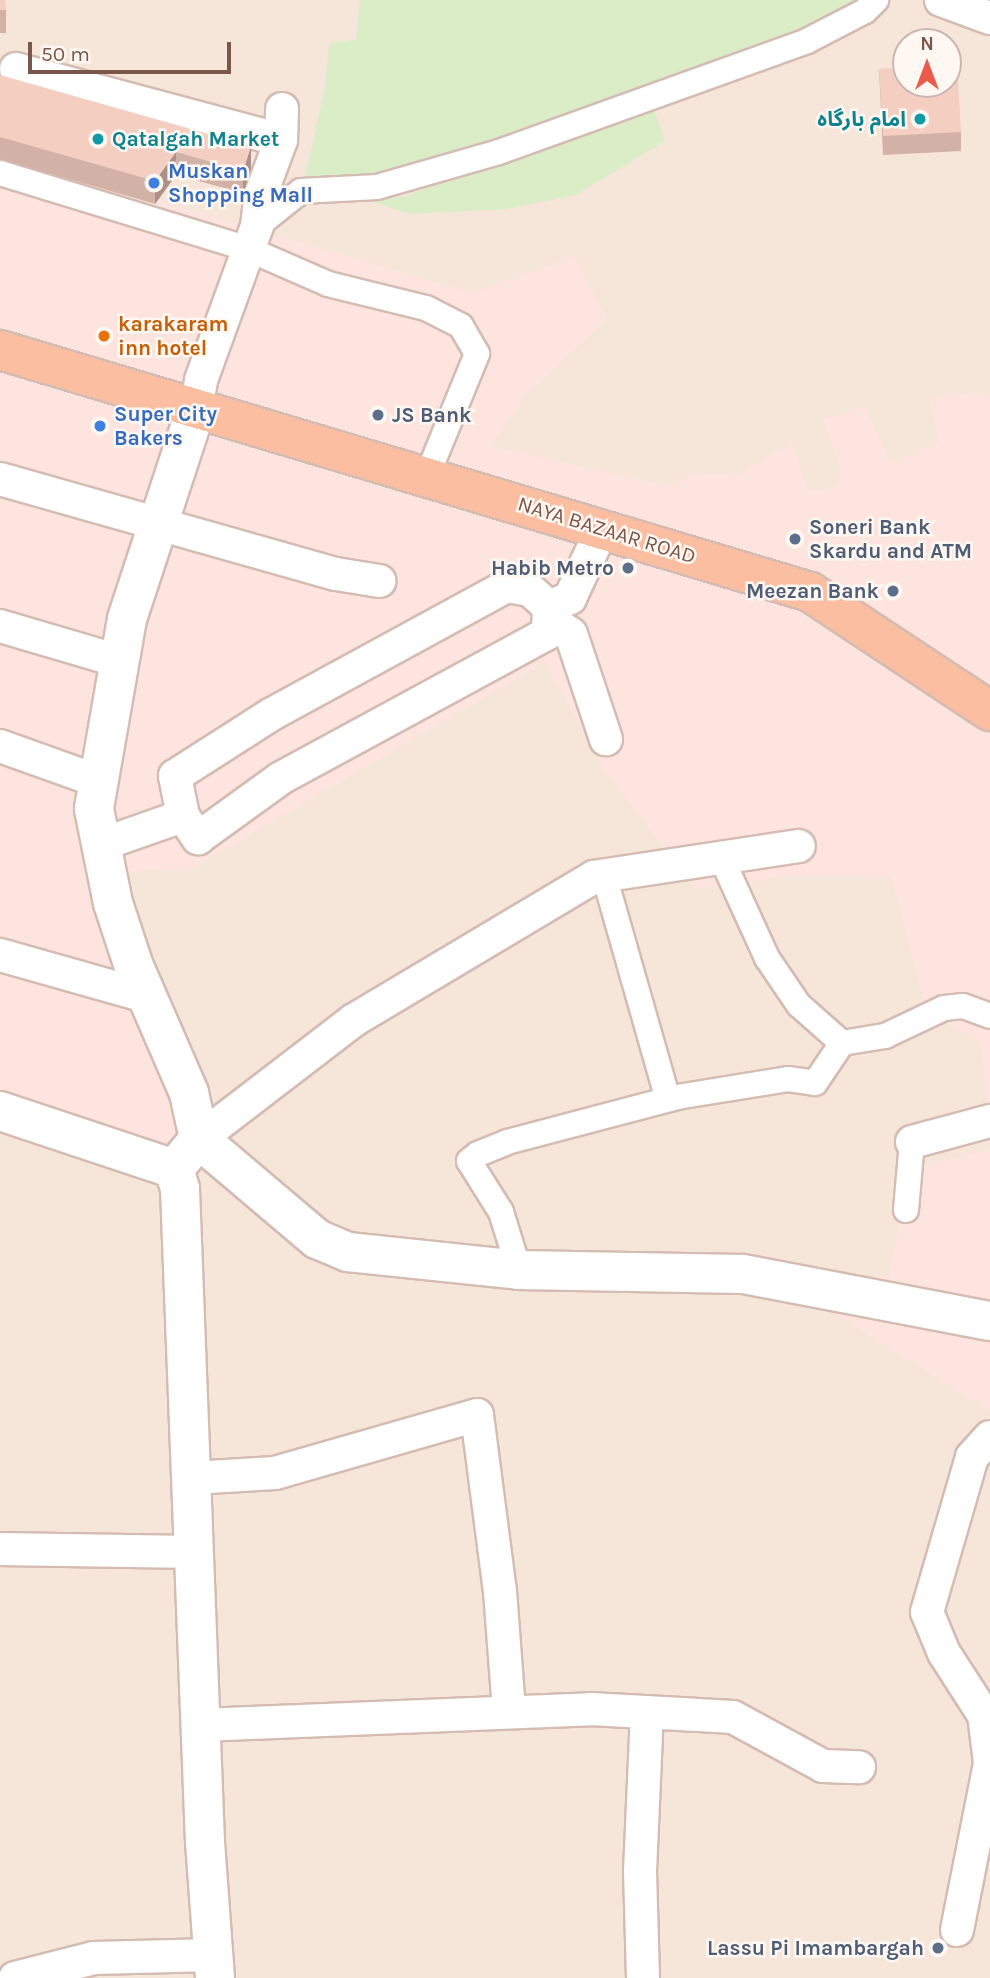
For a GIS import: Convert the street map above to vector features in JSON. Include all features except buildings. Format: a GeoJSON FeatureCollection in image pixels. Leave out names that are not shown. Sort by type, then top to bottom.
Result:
{"type":"FeatureCollection","features":[{"type":"Feature","properties":{"kind":"highway","name":"NAYA BAZAAR ROAD"},"geometry":{"type":"LineString","coordinates":[[0,350],[810,592],[990,711]]}},
{"type":"Feature","properties":{"kind":"street"},"geometry":{"type":"LineString","coordinates":[[252,237],[301,191],[377,187],[499,152],[807,41],[865,10],[876,0]]}},
{"type":"Feature","properties":{"kind":"street"},"geometry":{"type":"LineString","coordinates":[[941,0],[990,18]]}},
{"type":"Feature","properties":{"kind":"street"},"geometry":{"type":"LineString","coordinates":[[16,69],[281,140]]}},
{"type":"Feature","properties":{"kind":"street"},"geometry":{"type":"LineString","coordinates":[[282,109],[281,140],[261,194],[252,237],[201,380],[196,409],[161,526],[127,619],[94,809],[100,845],[145,996],[189,1093],[199,1139],[317,1239],[348,1252],[519,1269],[743,1274],[990,1321]]}},
{"type":"Feature","properties":{"kind":"street"},"geometry":{"type":"LineString","coordinates":[[0,173],[252,237],[328,284],[426,308],[461,326],[477,354],[426,476]]}},
{"type":"Feature","properties":{"kind":"street"},"geometry":{"type":"LineString","coordinates":[[0,479],[336,574],[379,581]]}},
{"type":"Feature","properties":{"kind":"street"},"geometry":{"type":"LineString","coordinates":[[602,529],[570,598],[549,620],[281,778],[198,838],[183,816],[174,776],[272,714],[507,586],[530,590],[549,620],[571,634],[606,739]]}},
{"type":"Feature","properties":{"kind":"street"},"geometry":{"type":"LineString","coordinates":[[0,626],[119,662]]}},
{"type":"Feature","properties":{"kind":"street"},"geometry":{"type":"LineString","coordinates":[[0,746],[98,781]]}},
{"type":"Feature","properties":{"kind":"street"},"geometry":{"type":"LineString","coordinates":[[100,845],[183,816]]}},
{"type":"Feature","properties":{"kind":"street"},"geometry":{"type":"LineString","coordinates":[[174,1169],[199,1139],[354,1020],[604,875],[799,846]]}},
{"type":"Feature","properties":{"kind":"street"},"geometry":{"type":"LineString","coordinates":[[721,857],[767,958],[799,1005],[842,1043]]}},
{"type":"Feature","properties":{"kind":"street"},"geometry":{"type":"LineString","coordinates":[[604,875],[668,1099]]}},
{"type":"Feature","properties":{"kind":"street"},"geometry":{"type":"LineString","coordinates":[[0,955],[145,996]]}},
{"type":"Feature","properties":{"kind":"street"},"geometry":{"type":"LineString","coordinates":[[519,1269],[501,1212],[469,1161],[507,1142],[668,1099],[788,1079],[815,1083],[842,1043],[885,1036],[944,1008],[963,1006],[990,1016]]}},
{"type":"Feature","properties":{"kind":"street"},"geometry":{"type":"LineString","coordinates":[[0,1111],[174,1169]]}},
{"type":"Feature","properties":{"kind":"street"},"geometry":{"type":"LineString","coordinates":[[906,1210],[912,1142],[990,1121]]}},
{"type":"Feature","properties":{"kind":"street"},"geometry":{"type":"LineString","coordinates":[[15,1978],[94,1958],[214,1966],[201,1725],[180,1189],[174,1169]]}},
{"type":"Feature","properties":{"kind":"street"},"geometry":{"type":"LineString","coordinates":[[192,1478],[275,1472],[477,1415],[500,1591],[509,1712]]}},
{"type":"Feature","properties":{"kind":"street"},"geometry":{"type":"LineString","coordinates":[[957,1930],[989,1763],[984,1715],[944,1653],[927,1612],[972,1457],[990,1437]]}},
{"type":"Feature","properties":{"kind":"street"},"geometry":{"type":"LineString","coordinates":[[0,1549],[195,1552]]}},
{"type":"Feature","properties":{"kind":"street"},"geometry":{"type":"LineString","coordinates":[[201,1725],[509,1712],[648,1712],[733,1717],[824,1766],[859,1767]]}},
{"type":"Feature","properties":{"kind":"street"},"geometry":{"type":"LineString","coordinates":[[643,1978],[640,1872],[648,1712]]}},
{"type":"Feature","properties":{"kind":"shaded area"},"geometry":{"type":"Polygon","coordinates":[[[0,0],[990,0],[990,1978],[0,1978],[0,0]]]}},
{"type":"Feature","properties":{"kind":"shaded area"},"geometry":{"type":"Polygon","coordinates":[[[0,154],[473,293],[574,256],[607,319],[525,396],[491,446],[671,486],[694,473],[740,475],[792,441],[808,491],[833,488],[842,472],[823,419],[865,407],[891,464],[939,442],[930,400],[977,391],[990,397],[990,1129],[980,1040],[928,1015],[891,876],[795,875],[696,889],[603,768],[545,662],[195,867],[97,874],[196,1168],[174,1190],[0,1135],[0,154]]]}},
{"type":"Feature","properties":{"kind":"shaded area"},"geometry":{"type":"Polygon","coordinates":[[[990,1149],[990,1411],[752,1262],[889,1278],[909,1171],[990,1149]]]}},
{"type":"Feature","properties":{"kind":"green space"},"geometry":{"type":"Polygon","coordinates":[[[360,0],[859,0],[858,7],[823,28],[429,164],[375,174],[305,178],[325,87],[329,43],[356,40],[360,0]]]}},
{"type":"Feature","properties":{"kind":"green space"},"geometry":{"type":"Polygon","coordinates":[[[651,102],[665,141],[576,195],[507,209],[409,214],[367,200],[407,196],[483,162],[651,102]]]}},
{"type":"Feature","properties":{"kind":"place","name":"امام بارگاہ"},"geometry":{"type":"Point","coordinates":[920,119]}},
{"type":"Feature","properties":{"kind":"place","name":"Qatalgah Market"},"geometry":{"type":"Point","coordinates":[98,139]}},
{"type":"Feature","properties":{"kind":"place","name":"Muskan Shopping Mall"},"geometry":{"type":"Point","coordinates":[154,183]}},
{"type":"Feature","properties":{"kind":"place","name":"karakaram inn hotel"},"geometry":{"type":"Point","coordinates":[104,336]}},
{"type":"Feature","properties":{"kind":"place","name":"JS Bank"},"geometry":{"type":"Point","coordinates":[378,415]}},
{"type":"Feature","properties":{"kind":"place","name":"Super City Bakers"},"geometry":{"type":"Point","coordinates":[100,426]}},
{"type":"Feature","properties":{"kind":"place","name":"Soneri Bank Skardu and ATM"},"geometry":{"type":"Point","coordinates":[795,539]}},
{"type":"Feature","properties":{"kind":"place","name":"Habib Metro"},"geometry":{"type":"Point","coordinates":[628,568]}},
{"type":"Feature","properties":{"kind":"place","name":"Meezan Bank"},"geometry":{"type":"Point","coordinates":[893,591]}},
{"type":"Feature","properties":{"kind":"place","name":"Lassu Pi Imambargah"},"geometry":{"type":"Point","coordinates":[938,1948]}}]}
